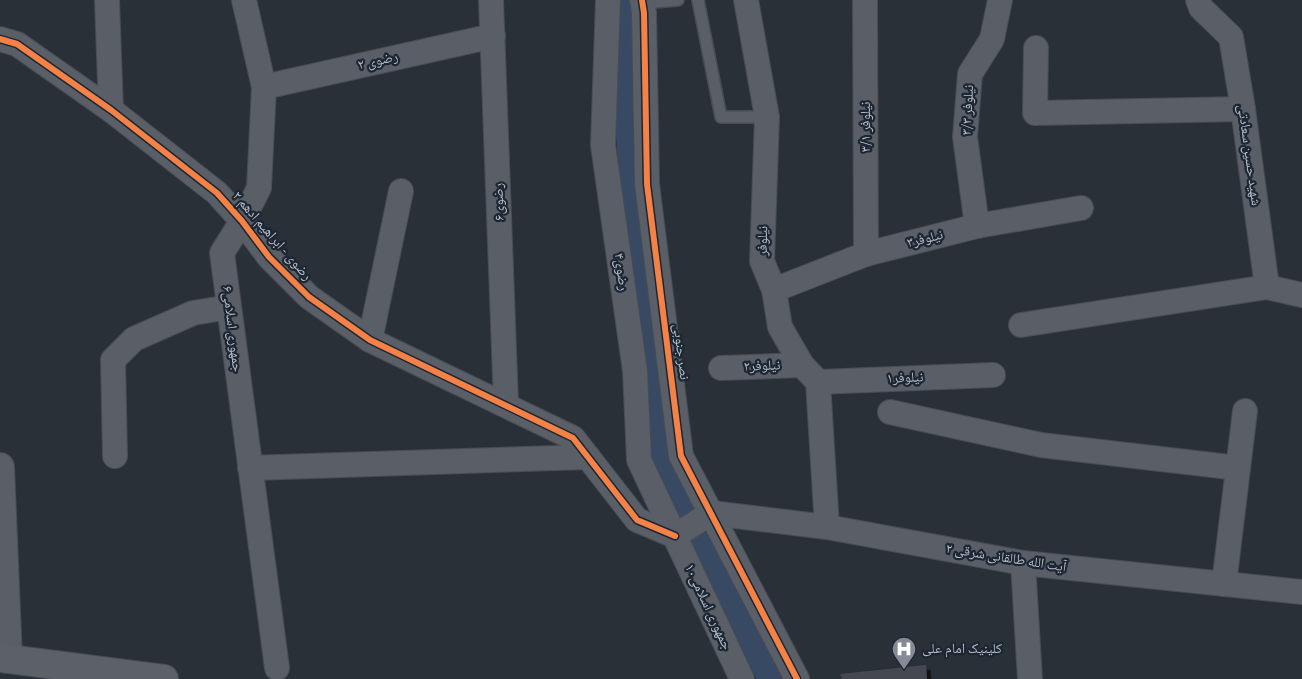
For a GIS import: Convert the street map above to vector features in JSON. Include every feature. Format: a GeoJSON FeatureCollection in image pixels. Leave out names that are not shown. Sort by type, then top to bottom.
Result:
{"type":"FeatureCollection","features":[{"type":"Feature","properties":{"kind":"main road"},"geometry":{"type":"LineString","coordinates":[[4,658],[164,679]]}},
{"type":"Feature","properties":{"kind":"street"},"geometry":{"type":"LineString","coordinates":[[107,0],[111,110]]}},
{"type":"Feature","properties":{"kind":"street","name":"جمهوری اسلامی۶"},"geometry":{"type":"LineString","coordinates":[[244,0],[264,87],[259,188],[242,221],[222,253],[277,668]]}},
{"type":"Feature","properties":{"kind":"street","name":"رضوی۶"},"geometry":{"type":"LineString","coordinates":[[491,0],[506,404]]}},
{"type":"Feature","properties":{"kind":"street","name":"رضوی۴"},"geometry":{"type":"LineString","coordinates":[[608,0],[603,145],[635,372],[639,460],[680,533]]}},
{"type":"Feature","properties":{"kind":"street","name":"نیلوفر"},"geometry":{"type":"LineString","coordinates":[[746,0],[767,117],[762,261],[774,290],[780,327],[810,374],[823,469],[827,527]]}},
{"type":"Feature","properties":{"kind":"street","name":"نیلوفر ۳/۱"},"geometry":{"type":"LineString","coordinates":[[865,0],[866,254]]}},
{"type":"Feature","properties":{"kind":"street","name":"نیلوفر ۳/۳"},"geometry":{"type":"LineString","coordinates":[[978,226],[966,137],[970,74],[992,39],[1000,0]]}},
{"type":"Feature","properties":{"kind":"street","name":"شهید حسین سعادتی"},"geometry":{"type":"LineString","coordinates":[[1198,0],[1201,8],[1231,37],[1243,109],[1267,286]]}},
{"type":"Feature","properties":{"kind":"street","name":"نصر جنوبی"},"geometry":{"type":"LineString","coordinates":[[642,1],[644,13],[647,184],[681,456],[797,679]]}},
{"type":"Feature","properties":{"kind":"street","name":"رضوی ۲"},"geometry":{"type":"LineString","coordinates":[[264,87],[493,36]]}},
{"type":"Feature","properties":{"kind":"street","name":"رضوی - ابراهیم ادهم ۲"},"geometry":{"type":"LineString","coordinates":[[0,39],[16,44],[111,110],[217,193],[242,221],[269,257],[309,297],[370,340],[573,438],[637,520],[680,533]]}},
{"type":"Feature","properties":{"kind":"street"},"geometry":{"type":"LineString","coordinates":[[1036,48],[1035,113],[1243,109]]}},
{"type":"Feature","properties":{"kind":"street"},"geometry":{"type":"LineString","coordinates":[[370,340],[401,192]]}},
{"type":"Feature","properties":{"kind":"street","name":"نیلوفر۳"},"geometry":{"type":"LineString","coordinates":[[774,290],[866,254],[978,226],[1080,208]]}},
{"type":"Feature","properties":{"kind":"street"},"geometry":{"type":"LineString","coordinates":[[1021,325],[1267,286],[1302,295]]}},
{"type":"Feature","properties":{"kind":"street"},"geometry":{"type":"LineString","coordinates":[[115,456],[113,360],[134,339],[193,313],[229,307]]}},
{"type":"Feature","properties":{"kind":"street","name":"نیلوفر۲"},"geometry":{"type":"LineString","coordinates":[[721,368],[810,374]]}},
{"type":"Feature","properties":{"kind":"street","name":"نیلوفر۱"},"geometry":{"type":"LineString","coordinates":[[810,374],[993,375]]}},
{"type":"Feature","properties":{"kind":"street"},"geometry":{"type":"LineString","coordinates":[[1224,584],[1245,411]]}},
{"type":"Feature","properties":{"kind":"street"},"geometry":{"type":"LineString","coordinates":[[890,412],[1041,444],[1238,468]]}},
{"type":"Feature","properties":{"kind":"street"},"geometry":{"type":"LineString","coordinates":[[250,468],[588,457]]}},
{"type":"Feature","properties":{"kind":"street"},"geometry":{"type":"LineString","coordinates":[[0,467],[4,658]]}},
{"type":"Feature","properties":{"kind":"street"},"geometry":{"type":"LineString","coordinates":[[680,533],[711,513]]}},
{"type":"Feature","properties":{"kind":"street","name":"آیت الله طالقانی شرقی ۲"},"geometry":{"type":"LineString","coordinates":[[711,513],[827,527],[1023,563],[1302,592]]}},
{"type":"Feature","properties":{"kind":"street","name":"جمهوری اسلامی۱۰"},"geometry":{"type":"LineString","coordinates":[[680,533],[742,679]]}},
{"type":"Feature","properties":{"kind":"street"},"geometry":{"type":"LineString","coordinates":[[1023,563],[1030,679]]}},
{"type":"Feature","properties":{"kind":"lane"},"geometry":{"type":"LineString","coordinates":[[642,1],[678,0]]}},
{"type":"Feature","properties":{"kind":"lane"},"geometry":{"type":"LineString","coordinates":[[698,0],[721,118],[767,117]]}},
{"type":"Feature","properties":{"kind":"building","name":"کلینیک امام علی"},"geometry":{"type":"Polygon","coordinates":[[[926,665],[927,679],[842,679],[840,674],[926,665]]]}},
{"type":"Feature","properties":{"kind":"waterway"},"geometry":{"type":"LineString","coordinates":[[620,0],[629,150],[658,453],[770,679]]}},
{"type":"Feature","properties":{"kind":"cycle path"},"geometry":{"type":"LineString","coordinates":[[642,0],[644,13],[647,184],[681,456],[797,679]]}},
{"type":"Feature","properties":{"kind":"cycle path"},"geometry":{"type":"LineString","coordinates":[[0,39],[17,44],[111,110],[217,193],[242,221],[269,257],[309,297],[370,340],[573,438],[637,520],[675,536]]}},
{"type":"Feature","properties":{"kind":"place","name":"کلینیک امام علی"},"geometry":{"type":"Point","coordinates":[904,670]}}]}
